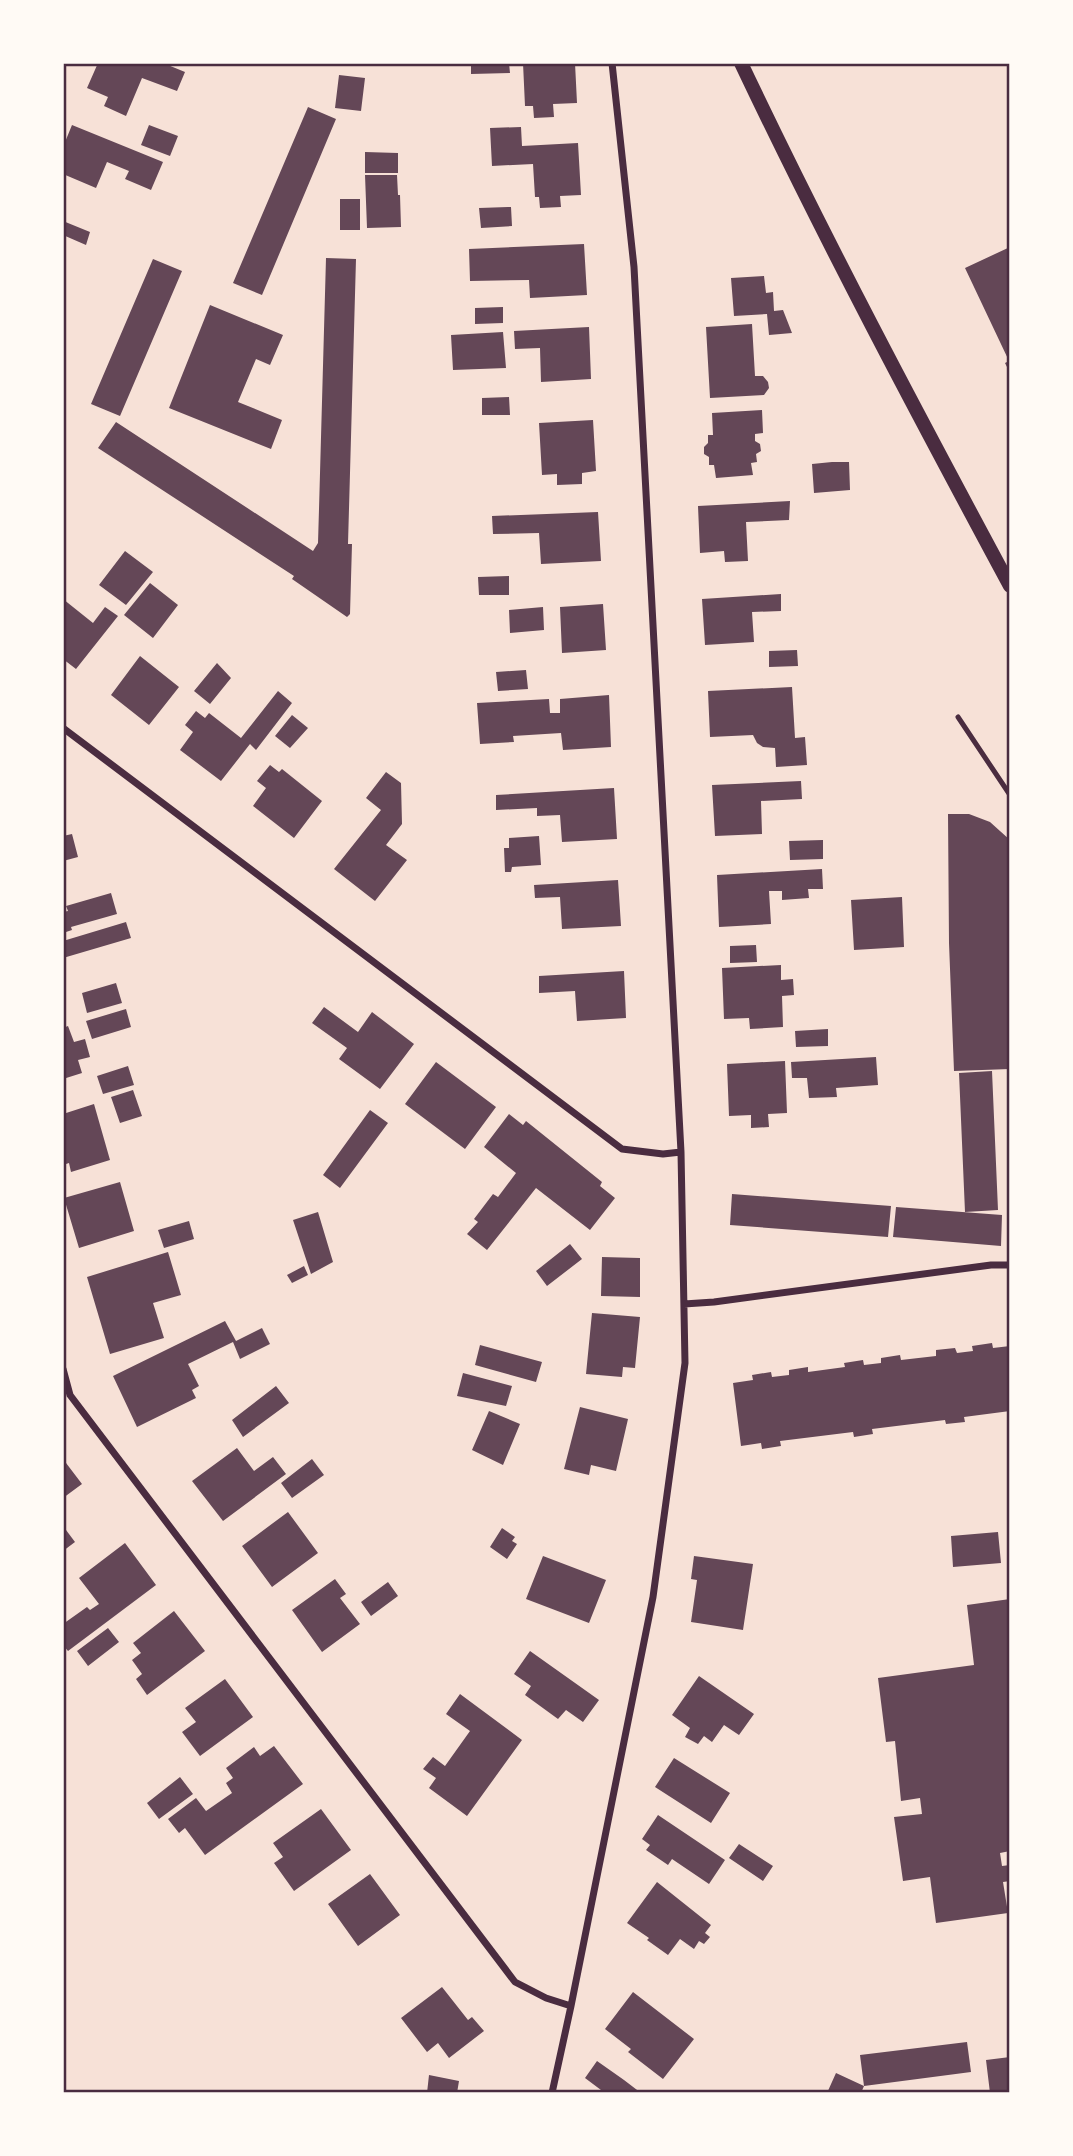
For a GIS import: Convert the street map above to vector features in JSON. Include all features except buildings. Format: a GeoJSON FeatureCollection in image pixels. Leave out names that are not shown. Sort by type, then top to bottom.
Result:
{"type":"FeatureCollection","features":[{"type":"Feature","properties":{"kind":"main road"},"geometry":{"type":"LineString","coordinates":[[741,63],[847,280],[1010,586]]}},
{"type":"Feature","properties":{"kind":"street"},"geometry":{"type":"LineString","coordinates":[[552,2093],[653,1597],[685,1363],[681,1152],[634,267],[612,63]]}},
{"type":"Feature","properties":{"kind":"street"},"geometry":{"type":"LineString","coordinates":[[63,728],[622,1149],[663,1154],[681,1152]]}},
{"type":"Feature","properties":{"kind":"street"},"geometry":{"type":"LineString","coordinates":[[684,1304],[991,1265],[1010,1265]]}},
{"type":"Feature","properties":{"kind":"street"},"geometry":{"type":"LineString","coordinates":[[63,1369],[67,1397],[515,1982],[547,1998],[571,2006]]}},
{"type":"Feature","properties":{"kind":"lane"},"geometry":{"type":"LineString","coordinates":[[957,717],[1010,795]]}}]}
